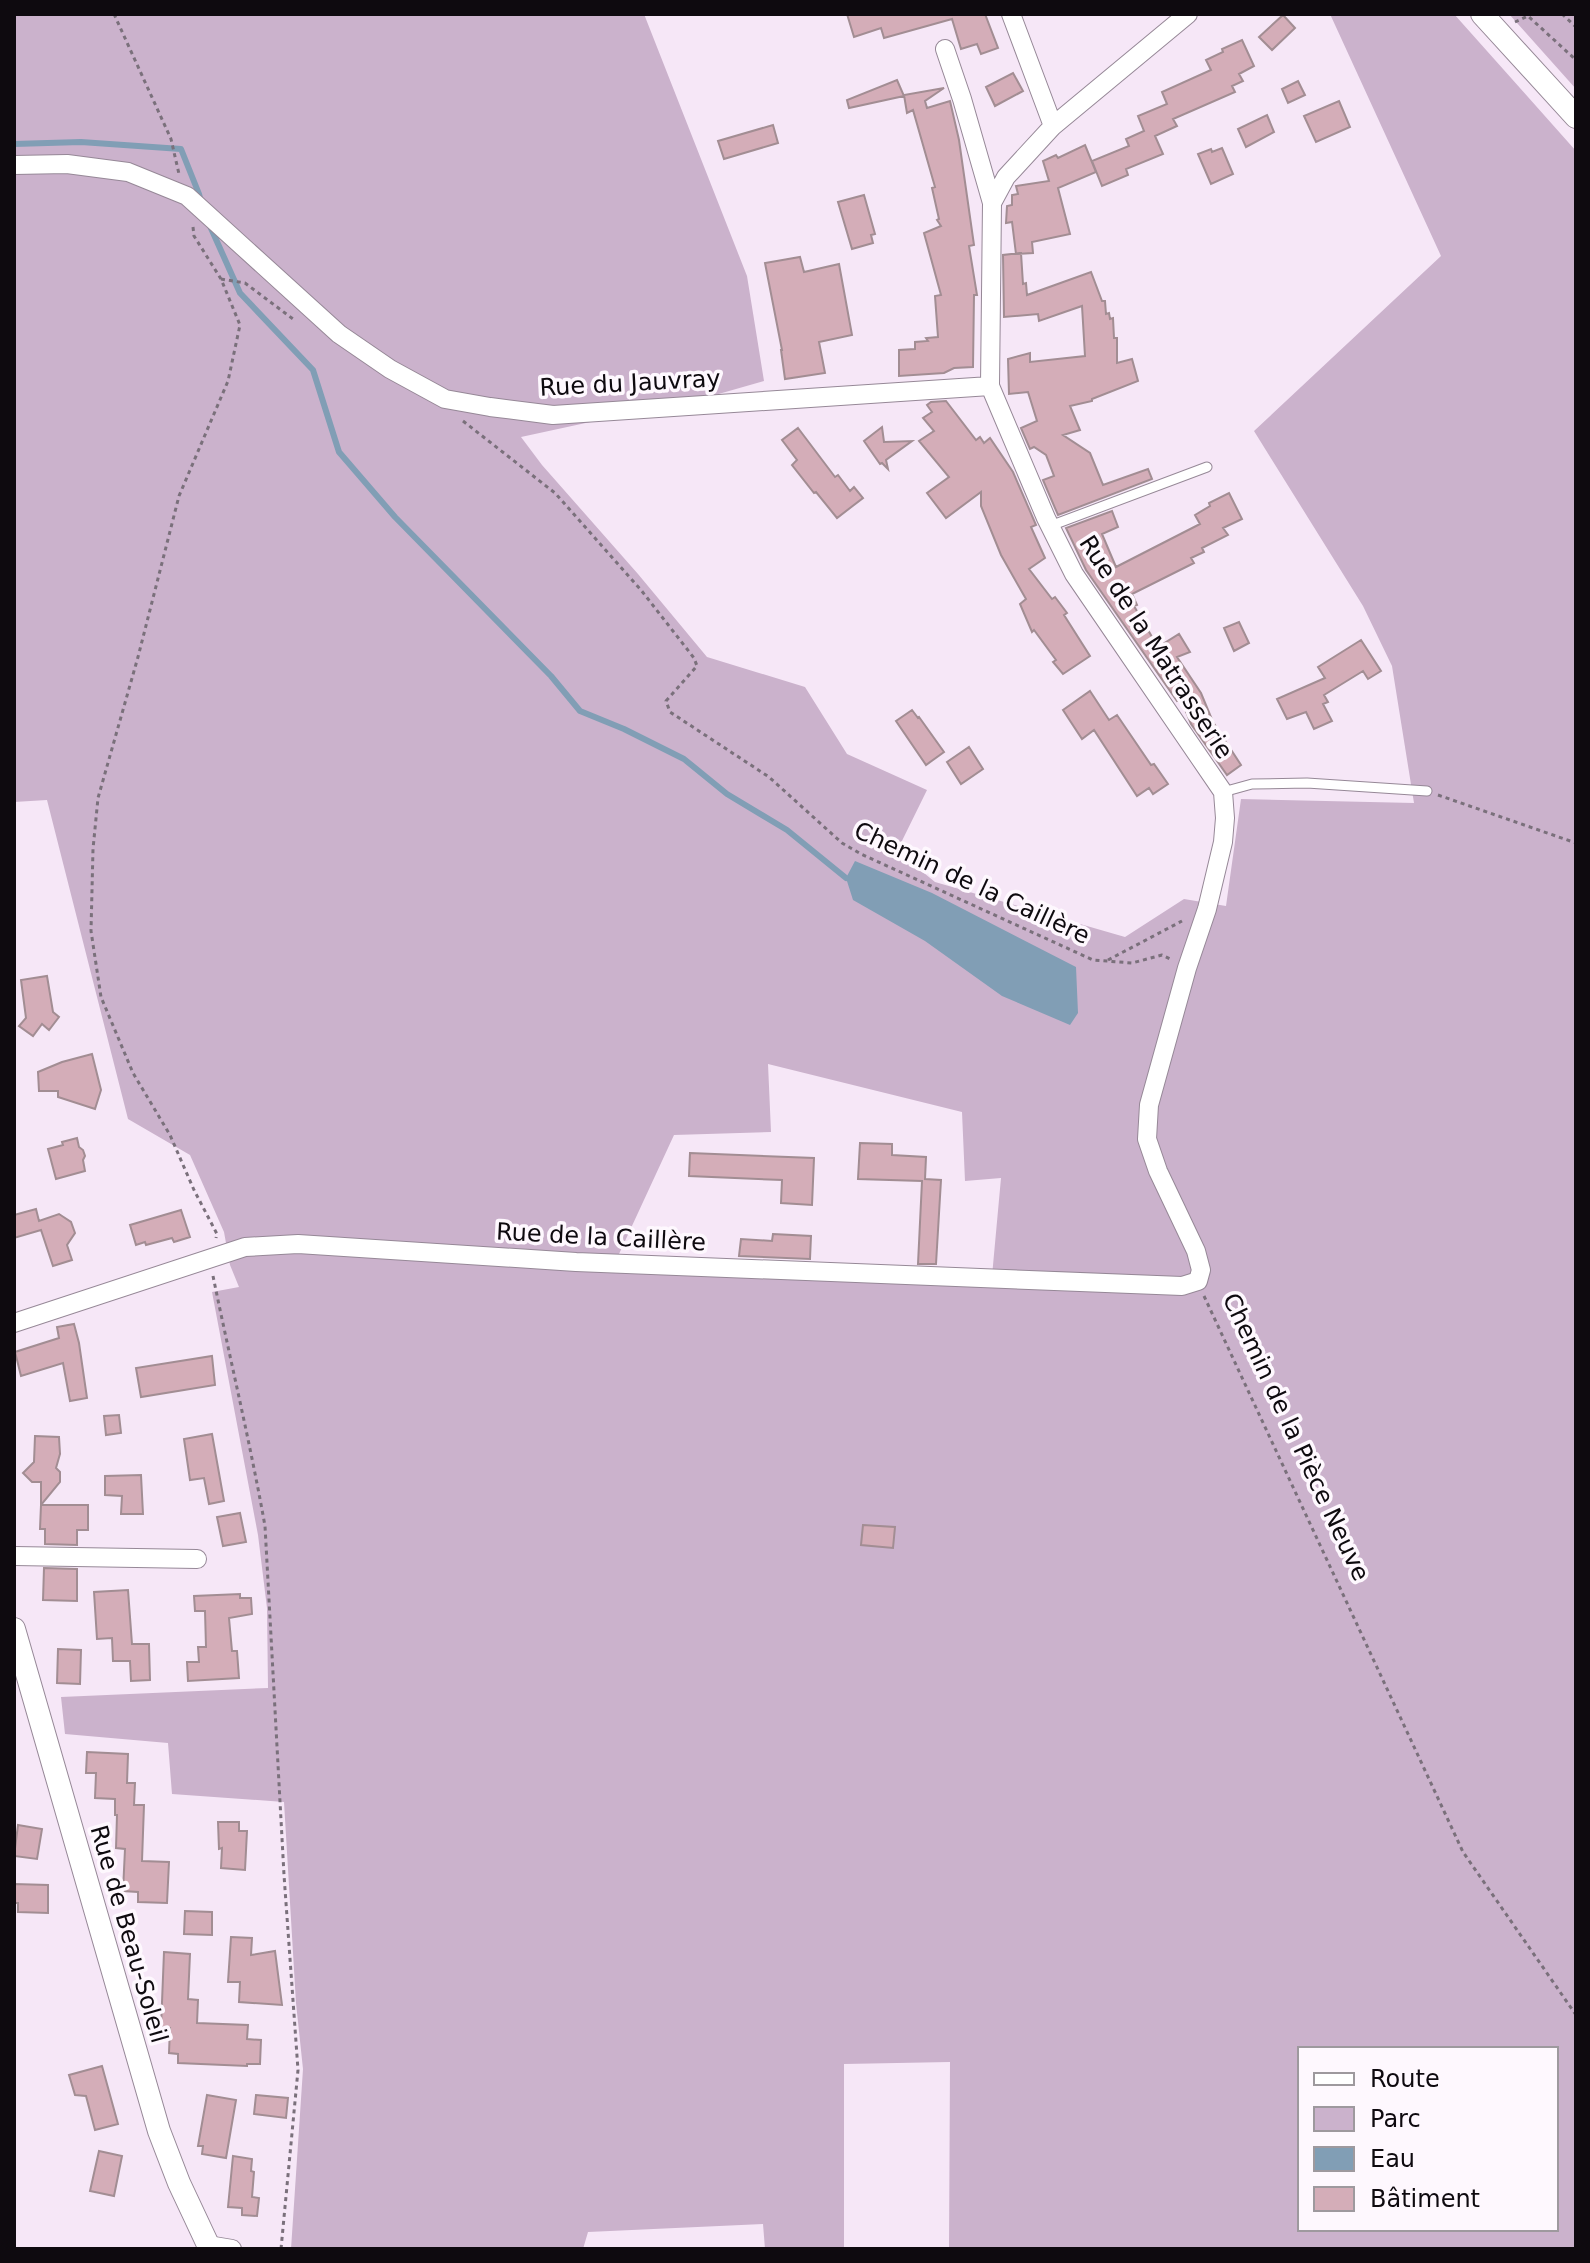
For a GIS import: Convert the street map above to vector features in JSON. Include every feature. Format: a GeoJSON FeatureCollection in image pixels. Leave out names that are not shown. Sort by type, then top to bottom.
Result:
{"type":"FeatureCollection","features":[{"type":"Feature","properties":{"kind":"street"},"geometry":{"type":"LineString","coordinates":[[1011,14],[1053,126]]}},
{"type":"Feature","properties":{"kind":"street"},"geometry":{"type":"LineString","coordinates":[[992,203],[1006,177],[1053,126],[1188,14]]}},
{"type":"Feature","properties":{"kind":"street"},"geometry":{"type":"LineString","coordinates":[[1482,14],[1576,117]]}},
{"type":"Feature","properties":{"kind":"street","name":"Rue de la Matrasserie"},"geometry":{"type":"LineString","coordinates":[[945,49],[992,203],[990,386],[1074,574],[1223,792]]}},
{"type":"Feature","properties":{"kind":"street","name":"Rue du Jauvray"},"geometry":{"type":"LineString","coordinates":[[14,165],[67,164],[128,172],[187,196],[339,334],[390,369],[445,399],[553,415],[990,386]]}},
{"type":"Feature","properties":{"kind":"street","name":"Chemin de la Pièce Neuve"},"geometry":{"type":"LineString","coordinates":[[1198,1281],[1201,1270],[1196,1251],[1158,1171],[1147,1139],[1149,1105],[1187,968],[1207,909],[1223,842],[1223,792]]}},
{"type":"Feature","properties":{"kind":"street","name":"Rue de la Caillère"},"geometry":{"type":"LineString","coordinates":[[14,1323],[245,1247],[298,1244],[576,1262],[1182,1286],[1198,1281]]}},
{"type":"Feature","properties":{"kind":"street"},"geometry":{"type":"LineString","coordinates":[[14,1556],[197,1559]]}},
{"type":"Feature","properties":{"kind":"street","name":"Rue de Beau-Soleil"},"geometry":{"type":"LineString","coordinates":[[14,1629],[159,2131],[209,2247]]}},
{"type":"Feature","properties":{"kind":"street"},"geometry":{"type":"LineString","coordinates":[[209,2247],[232,2249]]}},
{"type":"Feature","properties":{"kind":"lane"},"geometry":{"type":"LineString","coordinates":[[1050,526],[1207,467]]}},
{"type":"Feature","properties":{"kind":"lane"},"geometry":{"type":"LineString","coordinates":[[1223,792],[1252,784],[1307,783],[1427,791]]}},
{"type":"Feature","properties":{"kind":"path"},"geometry":{"type":"LineString","coordinates":[[114,14],[171,139],[178,172]]}},
{"type":"Feature","properties":{"kind":"path"},"geometry":{"type":"LineString","coordinates":[[1562,14],[1576,27]]}},
{"type":"Feature","properties":{"kind":"path"},"geometry":{"type":"LineString","coordinates":[[1498,31],[1528,16],[1576,60]]}},
{"type":"Feature","properties":{"kind":"path"},"geometry":{"type":"LineString","coordinates":[[187,196],[194,236],[221,279],[245,283],[299,324]]}},
{"type":"Feature","properties":{"kind":"path","name":"Chemin de la Caillère"},"geometry":{"type":"LineString","coordinates":[[462,420],[555,493],[641,590],[694,658],[697,666],[666,701],[670,712],[769,777],[842,843],[861,854],[1093,960],[1132,963],[1162,955]]}},
{"type":"Feature","properties":{"kind":"path"},"geometry":{"type":"LineString","coordinates":[[1427,791],[1576,843]]}},
{"type":"Feature","properties":{"kind":"path"},"geometry":{"type":"LineString","coordinates":[[1108,960],[1180,924],[1188,913]]}},
{"type":"Feature","properties":{"kind":"path","name":"Chemin de la Pièce Neuve"},"geometry":{"type":"LineString","coordinates":[[1198,1281],[1463,1852],[1576,2015]]}},
{"type":"Feature","properties":{"kind":"green space"},"geometry":{"type":"Polygon","coordinates":[[[14,14],[644,14],[747,276],[764,381],[715,395],[521,437],[707,657],[805,687],[847,754],[927,790],[897,851],[935,882],[1125,937],[1184,899],[1226,906],[1241,799],[1414,803],[1392,666],[1363,606],[1254,431],[1441,256],[1330,14],[1454,14],[1576,151],[1576,2249],[949,2249],[950,2062],[844,2064],[844,2249],[765,2249],[763,2224],[588,2232],[583,2249],[291,2249],[303,2069],[284,1802],[172,1794],[168,1743],[65,1734],[61,1697],[268,1688],[267,1608],[258,1535],[212,1292],[239,1287],[230,1265],[224,1232],[190,1155],[128,1119],[47,800],[14,802],[14,14]],[[768,1064],[771,1132],[674,1135],[619,1254],[624,1273],[991,1287],[1001,1178],[965,1181],[962,1112],[768,1064]]]}},
{"type":"Feature","properties":{"kind":"green space"},"geometry":{"type":"Polygon","coordinates":[[[1509,14],[1576,14],[1576,89],[1509,14]]]}},
{"type":"Feature","properties":{"kind":"water"},"geometry":{"type":"Polygon","coordinates":[[[855,861],[932,893],[1076,967],[1078,1013],[1070,1025],[1002,996],[925,941],[853,900],[846,878],[855,861]]]}},
{"type":"Feature","properties":{"kind":"building"},"geometry":{"type":"Polygon","coordinates":[[[847,14],[985,14],[998,48],[981,54],[977,44],[961,49],[952,19],[884,38],[881,28],[854,37],[847,14]]]}},
{"type":"Feature","properties":{"kind":"building"},"geometry":{"type":"Polygon","coordinates":[[[1283,15],[1295,28],[1272,50],[1259,37],[1283,15]]]}},
{"type":"Feature","properties":{"kind":"building"},"geometry":{"type":"Polygon","coordinates":[[[1242,40],[1254,66],[1239,74],[1243,81],[1232,86],[1235,92],[1173,119],[1177,126],[1155,136],[1163,154],[1126,169],[1128,175],[1102,186],[1092,161],[1129,146],[1126,139],[1144,131],[1138,116],[1167,104],[1162,92],[1211,70],[1206,60],[1242,40]]]}},
{"type":"Feature","properties":{"kind":"building"},"geometry":{"type":"Polygon","coordinates":[[[1013,73],[1023,91],[995,106],[986,87],[1013,73]]]}},
{"type":"Feature","properties":{"kind":"building"},"geometry":{"type":"Polygon","coordinates":[[[897,80],[904,96],[849,108],[847,100],[897,80]]]}},
{"type":"Feature","properties":{"kind":"building"},"geometry":{"type":"Polygon","coordinates":[[[1298,81],[1305,95],[1288,103],[1282,89],[1298,81]]]}},
{"type":"Feature","properties":{"kind":"building"},"geometry":{"type":"Polygon","coordinates":[[[944,88],[925,101],[927,108],[950,101],[959,140],[974,245],[969,246],[977,295],[974,295],[973,367],[954,368],[944,373],[899,376],[899,350],[915,349],[915,342],[938,337],[935,296],[941,295],[924,233],[941,226],[937,220],[932,188],[935,187],[913,110],[907,113],[904,95],[944,88]]]}},
{"type":"Feature","properties":{"kind":"building"},"geometry":{"type":"Polygon","coordinates":[[[1339,101],[1350,127],[1316,142],[1304,116],[1339,101]]]}},
{"type":"Feature","properties":{"kind":"building"},"geometry":{"type":"Polygon","coordinates":[[[1267,115],[1274,132],[1246,147],[1238,129],[1267,115]]]}},
{"type":"Feature","properties":{"kind":"building"},"geometry":{"type":"Polygon","coordinates":[[[773,125],[778,143],[724,159],[718,141],[773,125]]]}},
{"type":"Feature","properties":{"kind":"building"},"geometry":{"type":"Polygon","coordinates":[[[1085,145],[1096,172],[1058,188],[1070,234],[1032,242],[1033,253],[1016,254],[1012,222],[1006,223],[1007,206],[1012,205],[1012,195],[1018,194],[1016,186],[1049,181],[1043,161],[1056,155],[1058,158],[1085,145]]]}},
{"type":"Feature","properties":{"kind":"building"},"geometry":{"type":"Polygon","coordinates":[[[1222,148],[1233,174],[1211,184],[1198,154],[1222,148]]]}},
{"type":"Feature","properties":{"kind":"building"},"geometry":{"type":"Polygon","coordinates":[[[864,195],[875,234],[871,235],[873,243],[852,249],[838,202],[864,195]]]}},
{"type":"Feature","properties":{"kind":"building"},"geometry":{"type":"Polygon","coordinates":[[[1021,253],[1023,284],[1026,283],[1027,295],[1091,272],[1102,301],[1105,301],[1106,314],[1113,318],[1117,363],[1132,359],[1138,381],[1092,401],[1070,406],[1080,430],[1063,435],[1090,453],[1103,485],[1148,469],[1152,479],[1058,515],[1043,480],[1054,476],[1046,455],[1034,447],[1030,449],[1021,428],[1037,421],[1028,392],[1009,394],[1008,359],[1030,353],[1030,362],[1085,356],[1082,306],[1039,321],[1038,314],[1004,317],[1003,255],[1021,253]]]}},
{"type":"Feature","properties":{"kind":"building"},"geometry":{"type":"Polygon","coordinates":[[[800,257],[804,272],[839,264],[852,335],[819,342],[825,373],[785,379],[765,263],[800,257]]]}},
{"type":"Feature","properties":{"kind":"building"},"geometry":{"type":"Polygon","coordinates":[[[946,401],[976,440],[980,437],[984,443],[990,438],[1013,472],[1036,525],[1031,527],[1045,558],[1029,569],[1067,613],[1064,615],[1090,656],[1063,674],[1034,630],[1032,632],[1020,604],[1026,599],[1001,555],[981,506],[981,492],[946,518],[927,493],[949,477],[919,441],[934,431],[923,418],[932,412],[927,405],[931,402],[946,401]]]}},
{"type":"Feature","properties":{"kind":"building"},"geometry":{"type":"Polygon","coordinates":[[[882,427],[884,442],[912,441],[886,460],[888,469],[880,464],[864,441],[882,427]]]}},
{"type":"Feature","properties":{"kind":"building"},"geometry":{"type":"Polygon","coordinates":[[[798,428],[835,477],[838,475],[850,491],[854,487],[863,498],[837,518],[792,465],[797,460],[782,440],[798,428]]]}},
{"type":"Feature","properties":{"kind":"building"},"geometry":{"type":"Polygon","coordinates":[[[1229,493],[1242,519],[1223,528],[1228,535],[1202,548],[1204,552],[1191,558],[1194,563],[1132,594],[1137,605],[1134,606],[1158,647],[1179,634],[1190,652],[1177,657],[1241,765],[1227,775],[1191,724],[1181,699],[1177,701],[1086,570],[1066,528],[1112,511],[1118,527],[1102,534],[1116,567],[1200,524],[1195,515],[1210,506],[1209,503],[1229,493]]]}},
{"type":"Feature","properties":{"kind":"building"},"geometry":{"type":"Polygon","coordinates":[[[1239,622],[1249,643],[1234,651],[1224,628],[1239,622]]]}},
{"type":"Feature","properties":{"kind":"building"},"geometry":{"type":"Polygon","coordinates":[[[1361,640],[1381,671],[1368,679],[1363,671],[1324,695],[1328,702],[1323,704],[1332,721],[1314,729],[1306,712],[1287,719],[1277,699],[1325,678],[1318,667],[1361,640]]]}},
{"type":"Feature","properties":{"kind":"building"},"geometry":{"type":"Polygon","coordinates":[[[1090,691],[1109,720],[1117,715],[1168,784],[1153,794],[1149,788],[1137,796],[1094,730],[1082,739],[1063,710],[1090,691]]]}},
{"type":"Feature","properties":{"kind":"building"},"geometry":{"type":"Polygon","coordinates":[[[912,710],[944,752],[926,765],[896,721],[912,710]]]}},
{"type":"Feature","properties":{"kind":"building"},"geometry":{"type":"Polygon","coordinates":[[[969,747],[983,769],[961,784],[947,762],[969,747]]]}},
{"type":"Feature","properties":{"kind":"building"},"geometry":{"type":"Polygon","coordinates":[[[47,976],[53,1012],[59,1017],[49,1030],[42,1024],[33,1036],[19,1026],[26,1018],[21,980],[47,976]]]}},
{"type":"Feature","properties":{"kind":"building"},"geometry":{"type":"Polygon","coordinates":[[[92,1054],[101,1090],[95,1109],[58,1097],[58,1091],[39,1091],[38,1072],[92,1054]]]}},
{"type":"Feature","properties":{"kind":"building"},"geometry":{"type":"Polygon","coordinates":[[[77,1138],[85,1156],[85,1171],[56,1179],[48,1149],[77,1138]]]}},
{"type":"Feature","properties":{"kind":"building"},"geometry":{"type":"Polygon","coordinates":[[[860,1143],[892,1144],[892,1155],[926,1157],[925,1179],[941,1180],[936,1264],[918,1264],[922,1181],[858,1179],[860,1143]]]}},
{"type":"Feature","properties":{"kind":"building"},"geometry":{"type":"Polygon","coordinates":[[[690,1153],[814,1158],[812,1205],[781,1203],[782,1180],[689,1176],[690,1153]]]}},
{"type":"Feature","properties":{"kind":"building"},"geometry":{"type":"Polygon","coordinates":[[[36,1209],[39,1221],[59,1214],[71,1222],[75,1233],[67,1245],[72,1260],[53,1266],[41,1230],[14,1238],[14,1215],[36,1209]]]}},
{"type":"Feature","properties":{"kind":"building"},"geometry":{"type":"Polygon","coordinates":[[[181,1210],[190,1237],[174,1242],[172,1238],[136,1245],[130,1225],[181,1210]]]}},
{"type":"Feature","properties":{"kind":"building"},"geometry":{"type":"Polygon","coordinates":[[[773,1234],[811,1236],[810,1259],[739,1256],[741,1239],[772,1241],[773,1234]]]}},
{"type":"Feature","properties":{"kind":"building"},"geometry":{"type":"Polygon","coordinates":[[[74,1324],[87,1398],[70,1401],[63,1363],[21,1376],[15,1352],[59,1338],[57,1327],[74,1324]]]}},
{"type":"Feature","properties":{"kind":"building"},"geometry":{"type":"Polygon","coordinates":[[[212,1356],[215,1385],[141,1397],[136,1368],[212,1356]]]}},
{"type":"Feature","properties":{"kind":"building"},"geometry":{"type":"Polygon","coordinates":[[[119,1415],[121,1433],[106,1435],[104,1416],[119,1415]]]}},
{"type":"Feature","properties":{"kind":"building"},"geometry":{"type":"Polygon","coordinates":[[[212,1434],[224,1501],[209,1504],[204,1478],[190,1480],[184,1439],[212,1434]]]}},
{"type":"Feature","properties":{"kind":"building"},"geometry":{"type":"Polygon","coordinates":[[[35,1436],[59,1437],[60,1454],[56,1468],[60,1472],[60,1482],[41,1505],[41,1482],[32,1482],[23,1473],[34,1462],[35,1436]]]}},
{"type":"Feature","properties":{"kind":"building"},"geometry":{"type":"Polygon","coordinates":[[[141,1475],[143,1514],[121,1514],[122,1496],[105,1495],[105,1476],[141,1475]]]}},
{"type":"Feature","properties":{"kind":"building"},"geometry":{"type":"Polygon","coordinates":[[[41,1505],[88,1505],[88,1530],[77,1530],[77,1545],[45,1544],[45,1529],[40,1529],[41,1505]]]}},
{"type":"Feature","properties":{"kind":"building"},"geometry":{"type":"Polygon","coordinates":[[[240,1513],[246,1542],[223,1546],[217,1517],[240,1513]]]}},
{"type":"Feature","properties":{"kind":"building"},"geometry":{"type":"Polygon","coordinates":[[[863,1525],[895,1527],[893,1548],[861,1545],[863,1525]]]}},
{"type":"Feature","properties":{"kind":"building"},"geometry":{"type":"Polygon","coordinates":[[[44,1568],[77,1569],[77,1601],[43,1600],[44,1568]]]}},
{"type":"Feature","properties":{"kind":"building"},"geometry":{"type":"Polygon","coordinates":[[[128,1590],[132,1644],[149,1644],[150,1680],[131,1681],[130,1661],[113,1661],[112,1638],[97,1639],[94,1592],[128,1590]]]}},
{"type":"Feature","properties":{"kind":"building"},"geometry":{"type":"Polygon","coordinates":[[[240,1594],[240,1598],[251,1598],[252,1614],[229,1618],[232,1651],[237,1651],[239,1678],[188,1681],[187,1662],[199,1662],[198,1647],[206,1647],[205,1611],[195,1611],[194,1596],[240,1594]]]}},
{"type":"Feature","properties":{"kind":"building"},"geometry":{"type":"Polygon","coordinates":[[[58,1649],[81,1650],[80,1684],[57,1683],[58,1649]]]}},
{"type":"Feature","properties":{"kind":"building"},"geometry":{"type":"Polygon","coordinates":[[[87,1752],[128,1754],[127,1783],[135,1783],[134,1805],[144,1805],[142,1861],[169,1862],[167,1903],[138,1902],[138,1892],[123,1891],[125,1849],[116,1848],[115,1799],[95,1798],[96,1773],[86,1773],[87,1752]]]}},
{"type":"Feature","properties":{"kind":"building"},"geometry":{"type":"Polygon","coordinates":[[[218,1822],[239,1822],[239,1831],[247,1831],[245,1870],[221,1868],[218,1822]]]}},
{"type":"Feature","properties":{"kind":"building"},"geometry":{"type":"Polygon","coordinates":[[[18,1825],[42,1829],[37,1859],[14,1856],[18,1825]]]}},
{"type":"Feature","properties":{"kind":"building"},"geometry":{"type":"Polygon","coordinates":[[[14,1884],[48,1885],[48,1913],[18,1912],[18,1903],[14,1903],[14,1884]]]}},
{"type":"Feature","properties":{"kind":"building"},"geometry":{"type":"Polygon","coordinates":[[[185,1911],[212,1912],[212,1935],[184,1934],[185,1911]]]}},
{"type":"Feature","properties":{"kind":"building"},"geometry":{"type":"Polygon","coordinates":[[[231,1937],[252,1938],[251,1955],[275,1951],[282,2005],[239,2002],[240,1982],[228,1982],[231,1937]]]}},
{"type":"Feature","properties":{"kind":"building"},"geometry":{"type":"Polygon","coordinates":[[[164,1952],[190,1954],[188,1999],[198,2000],[197,2023],[248,2025],[247,2039],[261,2040],[260,2064],[178,2063],[178,2054],[169,2053],[170,2028],[161,2027],[164,1952]]]}},
{"type":"Feature","properties":{"kind":"building"},"geometry":{"type":"Polygon","coordinates":[[[102,2066],[118,2124],[95,2130],[86,2096],[75,2095],[69,2075],[102,2066]]]}},
{"type":"Feature","properties":{"kind":"building"},"geometry":{"type":"Polygon","coordinates":[[[207,2095],[236,2100],[226,2158],[202,2154],[203,2146],[198,2146],[207,2095]]]}},
{"type":"Feature","properties":{"kind":"building"},"geometry":{"type":"Polygon","coordinates":[[[256,2095],[288,2098],[286,2118],[254,2114],[256,2095]]]}},
{"type":"Feature","properties":{"kind":"building"},"geometry":{"type":"Polygon","coordinates":[[[99,2151],[122,2156],[114,2196],[90,2191],[99,2151]]]}},
{"type":"Feature","properties":{"kind":"building"},"geometry":{"type":"Polygon","coordinates":[[[233,2156],[252,2159],[252,2197],[259,2198],[257,2216],[242,2215],[242,2208],[228,2207],[233,2156]]]}},
{"type":"Feature","properties":{"kind":"waterway"},"geometry":{"type":"LineString","coordinates":[[14,144],[81,142],[181,149],[201,202]]}},
{"type":"Feature","properties":{"kind":"waterway"},"geometry":{"type":"LineString","coordinates":[[210,226],[240,293],[313,370],[339,452],[395,517],[551,676],[580,711],[684,759],[727,794],[787,830],[846,878]]}}]}
